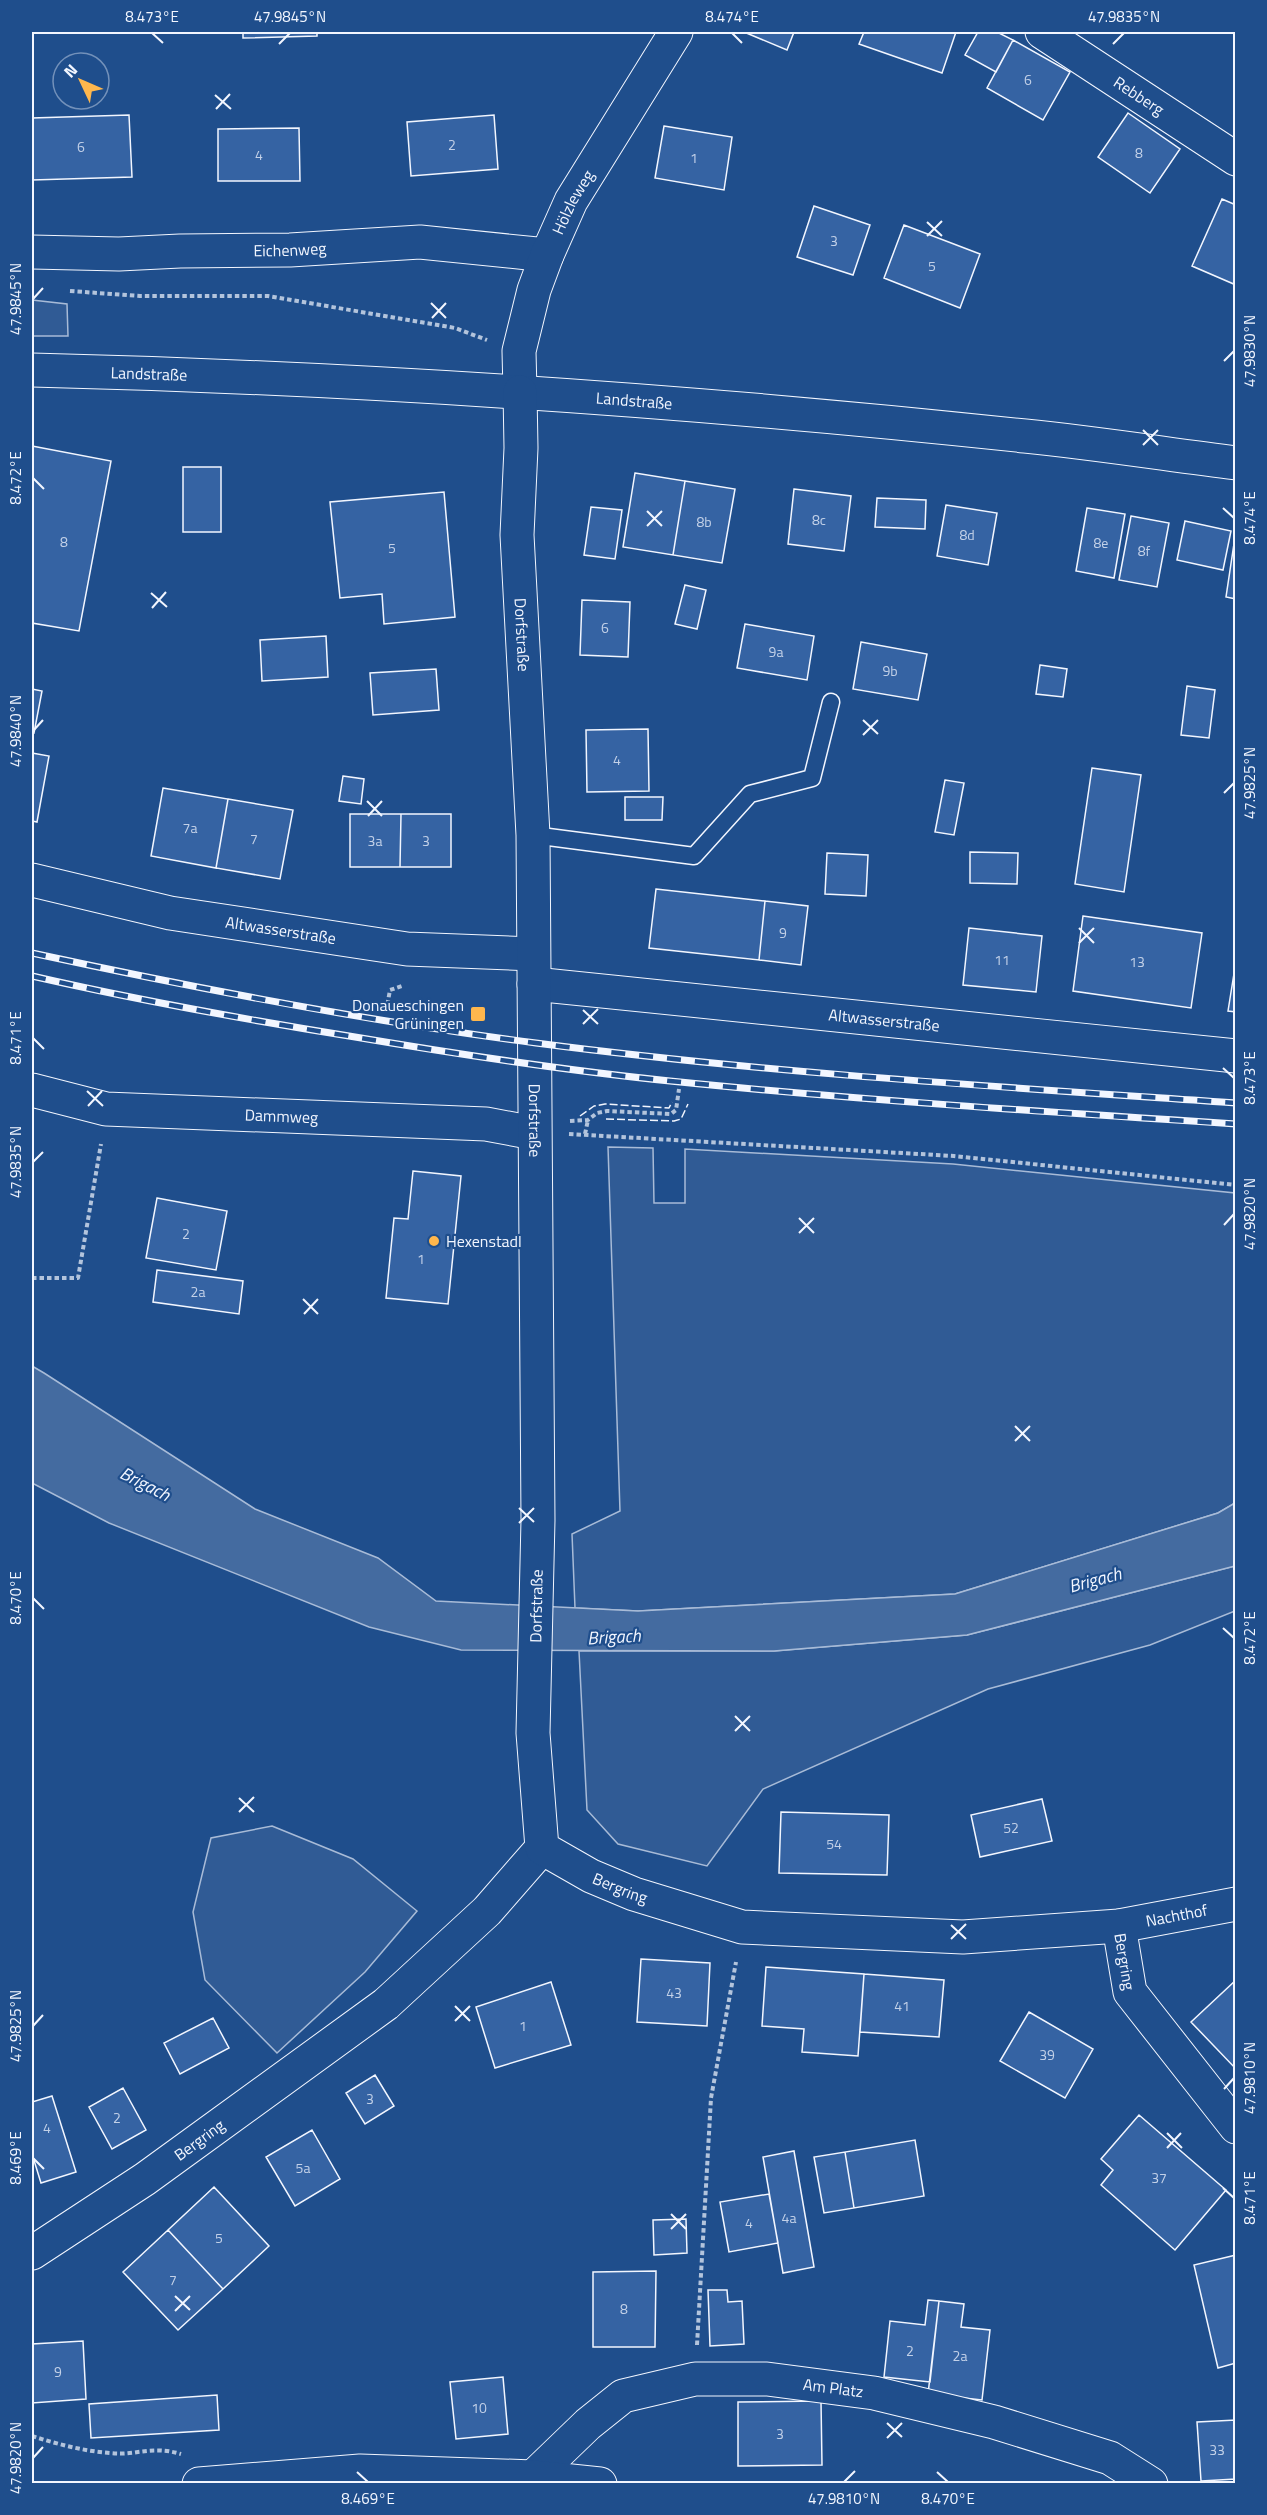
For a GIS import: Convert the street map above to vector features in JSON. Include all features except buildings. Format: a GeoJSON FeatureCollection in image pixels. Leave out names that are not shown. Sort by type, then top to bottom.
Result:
{"type":"FeatureCollection","features":[{"type":"Feature","properties":{"kind":"street","name":"Hölzleweg"},"geometry":{"type":"LineString","coordinates":[[520,392],[519,351],[534,290],[547,255],[571,201],[676,32]]}},
{"type":"Feature","properties":{"kind":"street","name":"Rebberg"},"geometry":{"type":"LineString","coordinates":[[1042,32],[1236,159]]}},
{"type":"Feature","properties":{"kind":"street","name":"Eichenweg"},"geometry":{"type":"LineString","coordinates":[[32,252],[118,254],[180,250],[290,250],[420,242],[547,255]]}},
{"type":"Feature","properties":{"kind":"street","name":"Landstraße"},"geometry":{"type":"LineString","coordinates":[[32,370],[197,375],[520,392],[773,412],[1027,436],[1236,463]]}},
{"type":"Feature","properties":{"kind":"street","name":"Dorfstraße"},"geometry":{"type":"LineString","coordinates":[[520,392],[518,535],[533,835],[538,1520],[533,1733],[542,1848]]}},
{"type":"Feature","properties":{"kind":"street","name":"Altwasserstraße"},"geometry":{"type":"LineString","coordinates":[[32,880],[170,913],[533,969],[1236,1056]]}},
{"type":"Feature","properties":{"kind":"street","name":"Dammweg"},"geometry":{"type":"LineString","coordinates":[[32,1090],[106,1109],[486,1124],[534,1133]]}},
{"type":"Feature","properties":{"kind":"street","name":"Bergring"},"geometry":{"type":"LineString","coordinates":[[32,2253],[145,2178],[386,2004],[487,1911],[542,1848],[591,1876],[634,1894],[742,1927],[963,1937],[1119,1926],[1130,1992],[1236,2127]]}},
{"type":"Feature","properties":{"kind":"street","name":"Nachthof"},"geometry":{"type":"LineString","coordinates":[[1119,1926],[1236,1904]]}},
{"type":"Feature","properties":{"kind":"street","name":"Am Platz"},"geometry":{"type":"LineString","coordinates":[[533,2477],[588,2424],[623,2396],[695,2379],[767,2379],[874,2393],[994,2422],[1110,2458],[1151,2484]]}},
{"type":"Feature","properties":{"kind":"street"},"geometry":{"type":"LineString","coordinates":[[201,2483],[360,2471],[533,2477],[600,2484]]}},
{"type":"Feature","properties":{"kind":"lane"},"geometry":{"type":"LineString","coordinates":[[533,835],[694,856],[750,794],[812,778],[831,702]]}},
{"type":"Feature","properties":{"kind":"path"},"geometry":{"type":"LineString","coordinates":[[64,290],[140,296],[268,296],[455,328],[519,351]]}},
{"type":"Feature","properties":{"kind":"path"},"geometry":{"type":"LineString","coordinates":[[386,1012],[388,997]]}},
{"type":"Feature","properties":{"kind":"path"},"geometry":{"type":"LineString","coordinates":[[679,1089],[678,1103],[671,1114],[608,1111],[597,1113],[588,1120],[585,1134],[954,1156],[1236,1185]]}},
{"type":"Feature","properties":{"kind":"path"},"geometry":{"type":"LineString","coordinates":[[32,1278],[78,1278],[106,1109]]}},
{"type":"Feature","properties":{"kind":"path"},"geometry":{"type":"LineString","coordinates":[[695,2379],[711,2098],[742,1927]]}},
{"type":"Feature","properties":{"kind":"path"},"geometry":{"type":"LineString","coordinates":[[32,2436],[57,2444],[112,2454],[164,2449],[181,2454],[201,2483]]}},
{"type":"Feature","properties":{"kind":"shaded area"},"geometry":{"type":"Polygon","coordinates":[[[32,300],[67,304],[68,336],[32,336],[32,300]]]}},
{"type":"Feature","properties":{"kind":"shaded area"},"geometry":{"type":"Polygon","coordinates":[[[608,1147],[653,1148],[654,1203],[685,1203],[685,1149],[953,1164],[1235,1193],[1235,1503],[1218,1513],[955,1594],[638,1611],[575,1608],[572,1534],[620,1511],[608,1147]]]}},
{"type":"Feature","properties":{"kind":"shaded area"},"geometry":{"type":"Polygon","coordinates":[[[1235,1566],[1235,1611],[1150,1645],[988,1689],[763,1789],[707,1866],[618,1844],[587,1810],[579,1651],[774,1651],[967,1635],[1235,1566]]]}},
{"type":"Feature","properties":{"kind":"shaded area"},"geometry":{"type":"Polygon","coordinates":[[[272,1826],[353,1859],[417,1911],[365,1972],[277,2053],[205,1980],[193,1912],[211,1838],[272,1826]]]}},
{"type":"Feature","properties":{"kind":"water","name":"Brigach"},"geometry":{"type":"Polygon","coordinates":[[[32,1366],[255,1509],[378,1558],[436,1601],[638,1611],[955,1594],[1218,1513],[1235,1503],[1235,1566],[967,1635],[774,1651],[461,1650],[369,1627],[109,1523],[32,1483],[32,1366]]]}},
{"type":"Feature","properties":{"kind":"railway"},"geometry":{"type":"LineString","coordinates":[[32,953],[157,979],[409,1025],[623,1054],[973,1085],[1236,1103]]}},
{"type":"Feature","properties":{"kind":"railway"},"geometry":{"type":"LineString","coordinates":[[32,976],[270,1023],[589,1072],[882,1100],[1236,1124]]}},
{"type":"Feature","properties":{"kind":"fence"},"geometry":{"type":"LineString","coordinates":[[580,1116],[594,1106],[605,1104],[669,1108],[672,1102]]}},
{"type":"Feature","properties":{"kind":"fence"},"geometry":{"type":"LineString","coordinates":[[606,1119],[674,1121],[681,1119],[688,1104]]}},
{"type":"Feature","properties":{"kind":"place","name":"Donaueschingen Grüningen"},"geometry":{"type":"Point","coordinates":[478,1014]}},
{"type":"Feature","properties":{"kind":"place","name":"Hexenstadl"},"geometry":{"type":"Point","coordinates":[434,1241]}}]}
